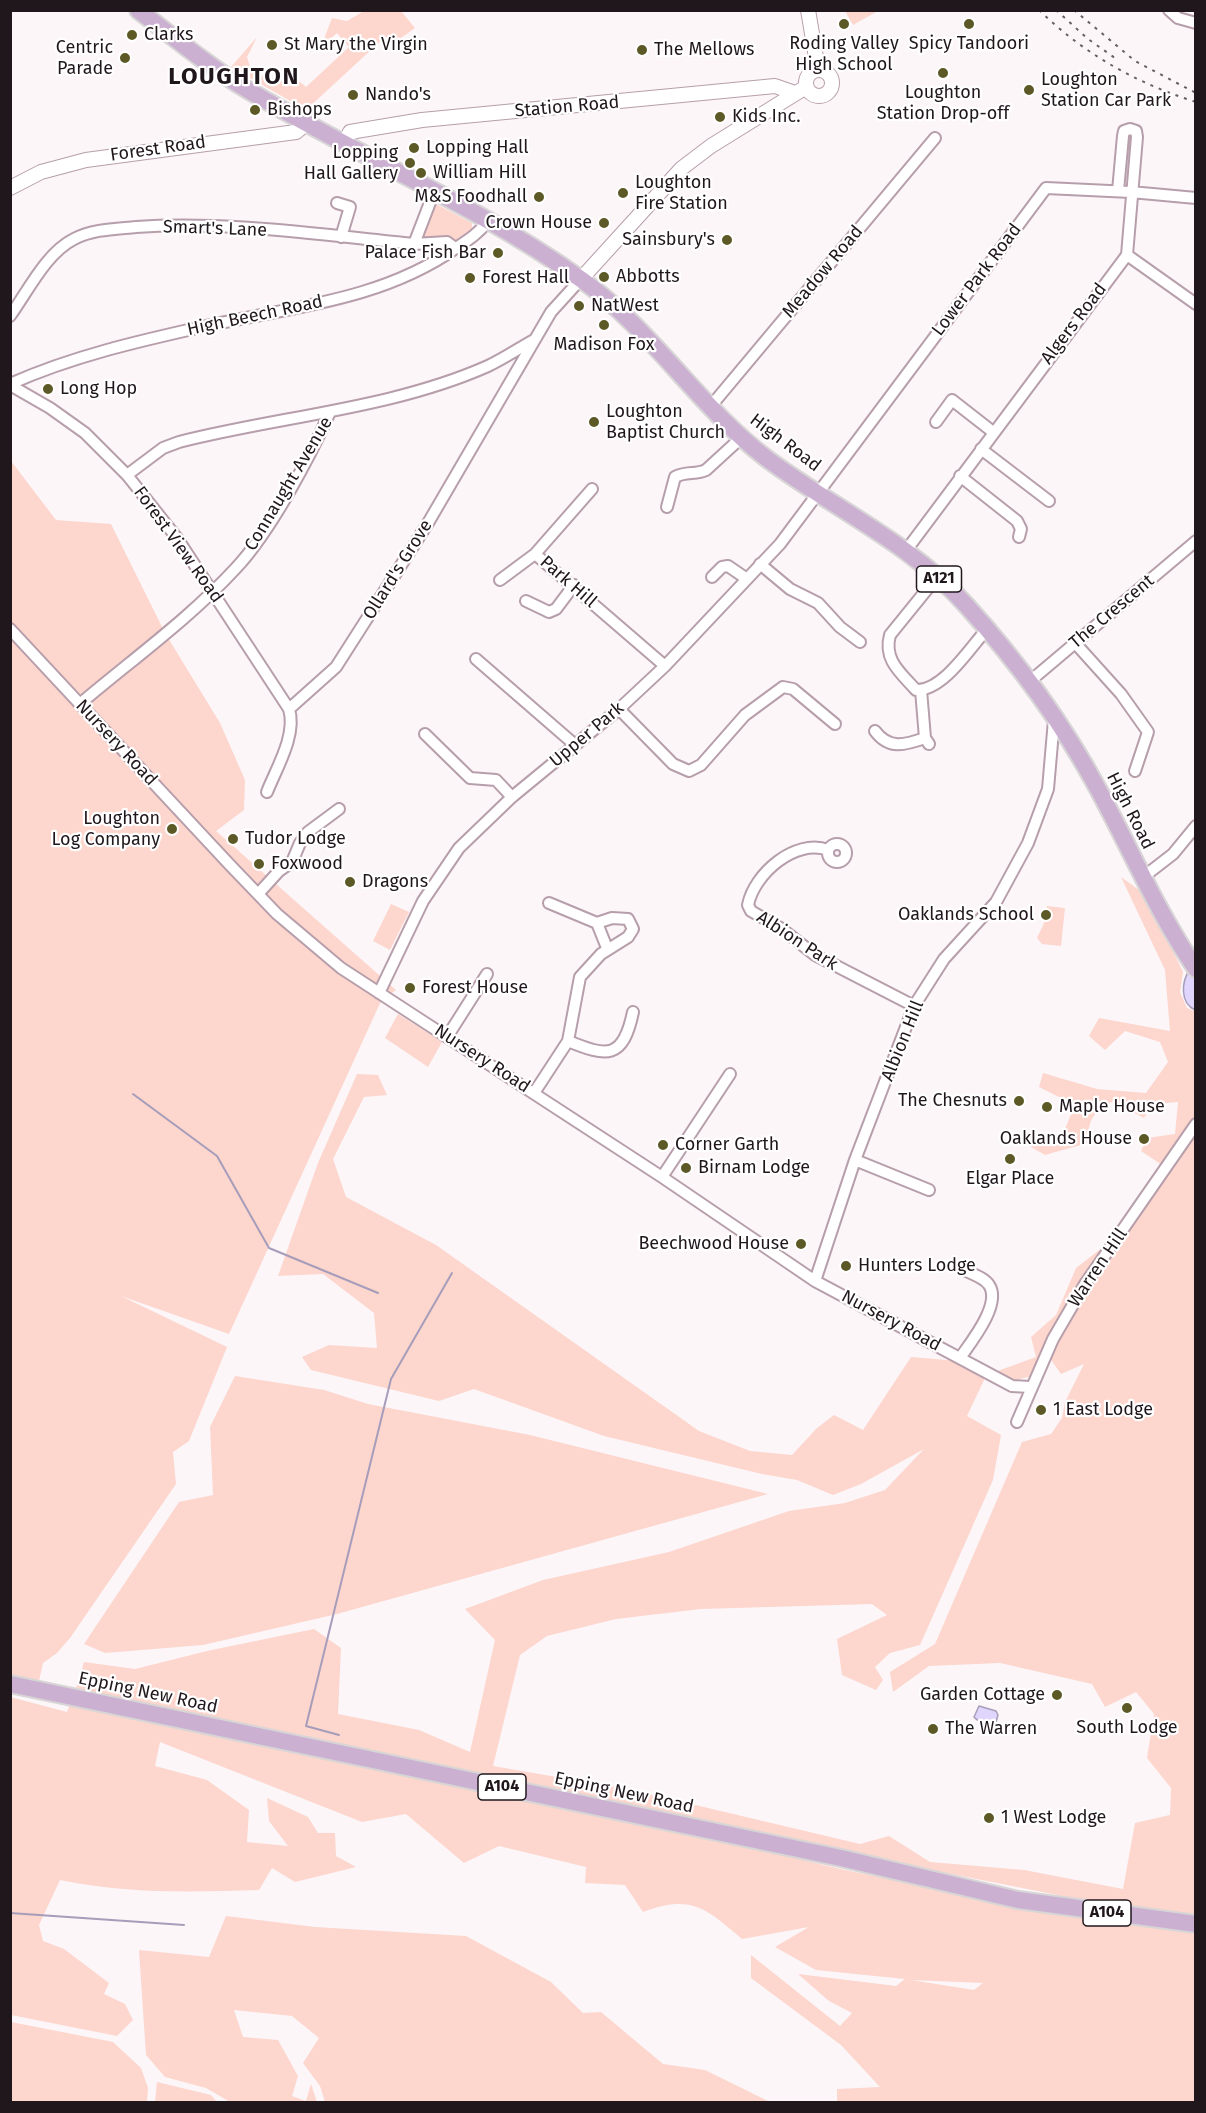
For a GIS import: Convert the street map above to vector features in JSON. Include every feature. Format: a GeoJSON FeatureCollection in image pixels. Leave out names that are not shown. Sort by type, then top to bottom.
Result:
{"type":"FeatureCollection","features":[{"type":"Feature","properties":{"kind":"main road","name":"High Road"},"geometry":{"type":"LineString","coordinates":[[138,10],[215,69],[307,123],[487,222],[581,279],[638,328],[711,406],[766,458],[905,552],[937,577],[963,601],[1029,682],[1097,787],[1165,923],[1196,969]]}},
{"type":"Feature","properties":{"kind":"main road","name":"Epping New Road"},"geometry":{"type":"LineString","coordinates":[[10,1684],[820,1854],[1018,1900],[1196,1924]]}},
{"type":"Feature","properties":{"kind":"street"},"geometry":{"type":"LineString","coordinates":[[808,10],[818,69]]}},
{"type":"Feature","properties":{"kind":"street"},"geometry":{"type":"LineString","coordinates":[[1169,10],[1178,18],[1196,22]]}},
{"type":"Feature","properties":{"kind":"street"},"geometry":{"type":"LineString","coordinates":[[800,90],[818,96],[830,89],[829,74],[818,69]]}},
{"type":"Feature","properties":{"kind":"street"},"geometry":{"type":"LineString","coordinates":[[581,279],[682,168],[711,146],[800,90],[806,77],[818,69]]}},
{"type":"Feature","properties":{"kind":"street","name":"Station Road"},"geometry":{"type":"LineString","coordinates":[[344,143],[350,132],[422,120],[775,86],[800,90]]}},
{"type":"Feature","properties":{"kind":"street","name":"Forest Road"},"geometry":{"type":"LineString","coordinates":[[10,188],[41,172],[86,160],[296,132],[307,123]]}},
{"type":"Feature","properties":{"kind":"street"},"geometry":{"type":"LineString","coordinates":[[1118,191],[1123,136],[1124,131],[1130,129],[1136,131],[1137,137],[1127,255],[1196,304]]}},
{"type":"Feature","properties":{"kind":"street","name":"Meadow Road"},"geometry":{"type":"LineString","coordinates":[[711,406],[934,138]]}},
{"type":"Feature","properties":{"kind":"street","name":"Lower Park Road"},"geometry":{"type":"LineString","coordinates":[[818,492],[1046,188],[1196,198]]}},
{"type":"Feature","properties":{"kind":"street"},"geometry":{"type":"LineString","coordinates":[[414,244],[434,192]]}},
{"type":"Feature","properties":{"kind":"street"},"geometry":{"type":"LineString","coordinates":[[336,203],[350,207],[342,237]]}},
{"type":"Feature","properties":{"kind":"street","name":"High Beech Road"},"geometry":{"type":"LineString","coordinates":[[10,385],[45,369],[98,351],[366,292],[440,260],[477,234],[487,222]]}},
{"type":"Feature","properties":{"kind":"street","name":"Smart's Lane"},"geometry":{"type":"LineString","coordinates":[[10,316],[62,247],[74,239],[94,232],[187,225],[414,244],[447,242],[455,248]]}},
{"type":"Feature","properties":{"kind":"street","name":"Algers Road"},"geometry":{"type":"LineString","coordinates":[[905,552],[1127,255]]}},
{"type":"Feature","properties":{"kind":"street","name":"Connaught Avenue"},"geometry":{"type":"LineString","coordinates":[[81,703],[212,592],[254,547],[301,469],[330,412],[431,386],[489,366],[533,341],[551,312],[581,279]]}},
{"type":"Feature","properties":{"kind":"street","name":"Ollard's Grove"},"geometry":{"type":"LineString","coordinates":[[289,709],[336,667],[428,523],[533,341]]}},
{"type":"Feature","properties":{"kind":"street","name":"Forest View Road"},"geometry":{"type":"LineString","coordinates":[[10,385],[50,408],[85,433],[127,475],[177,538],[289,709]]}},
{"type":"Feature","properties":{"kind":"street"},"geometry":{"type":"LineString","coordinates":[[936,422],[952,400],[993,432]]}},
{"type":"Feature","properties":{"kind":"street"},"geometry":{"type":"LineString","coordinates":[[127,475],[163,448],[179,442],[330,412]]}},
{"type":"Feature","properties":{"kind":"street"},"geometry":{"type":"LineString","coordinates":[[667,507],[675,477],[683,473],[699,473],[706,470],[742,437]]}},
{"type":"Feature","properties":{"kind":"street"},"geometry":{"type":"LineString","coordinates":[[981,449],[1049,501]]}},
{"type":"Feature","properties":{"kind":"street"},"geometry":{"type":"LineString","coordinates":[[960,476],[1017,521],[1021,529],[1019,537]]}},
{"type":"Feature","properties":{"kind":"street","name":"Park Hill"},"geometry":{"type":"LineString","coordinates":[[592,489],[536,554],[665,666]]}},
{"type":"Feature","properties":{"kind":"street","name":"Upper Park"},"geometry":{"type":"LineString","coordinates":[[379,993],[435,879],[459,848],[512,797],[619,709],[665,666],[780,544],[818,492]]}},
{"type":"Feature","properties":{"kind":"street","name":"The Crescent"},"geometry":{"type":"LineString","coordinates":[[1029,682],[1196,542]]}},
{"type":"Feature","properties":{"kind":"street"},"geometry":{"type":"LineString","coordinates":[[500,580],[536,554]]}},
{"type":"Feature","properties":{"kind":"street"},"geometry":{"type":"LineString","coordinates":[[760,564],[790,589],[818,603],[840,627],[860,642]]}},
{"type":"Feature","properties":{"kind":"street"},"geometry":{"type":"LineString","coordinates":[[712,577],[722,567],[728,566],[747,579]]}},
{"type":"Feature","properties":{"kind":"street"},"geometry":{"type":"LineString","coordinates":[[937,577],[890,635],[887,646],[889,658],[916,690],[942,680],[987,629]]}},
{"type":"Feature","properties":{"kind":"street"},"geometry":{"type":"LineString","coordinates":[[526,601],[549,612],[556,609],[574,585]]}},
{"type":"Feature","properties":{"kind":"street","name":"Nursery Road"},"geometry":{"type":"LineString","coordinates":[[10,629],[258,894],[340,968],[662,1177],[815,1281],[1012,1386],[1030,1387]]}},
{"type":"Feature","properties":{"kind":"street"},"geometry":{"type":"LineString","coordinates":[[1076,644],[1121,693],[1148,732],[1135,771]]}},
{"type":"Feature","properties":{"kind":"street"},"geometry":{"type":"LineString","coordinates":[[478,666],[574,744]]}},
{"type":"Feature","properties":{"kind":"street"},"geometry":{"type":"LineString","coordinates":[[619,709],[673,764],[689,771],[700,765],[745,715],[783,687],[793,689],[836,724]]}},
{"type":"Feature","properties":{"kind":"street"},"geometry":{"type":"LineString","coordinates":[[875,731],[883,741],[901,746],[927,741],[921,690]]}},
{"type":"Feature","properties":{"kind":"street"},"geometry":{"type":"LineString","coordinates":[[267,792],[285,746],[292,718],[289,709]]}},
{"type":"Feature","properties":{"kind":"street","name":"Albion Hill"},"geometry":{"type":"LineString","coordinates":[[815,1281],[855,1160],[914,1006],[944,959],[996,902],[1028,843],[1048,789],[1054,720]]}},
{"type":"Feature","properties":{"kind":"street"},"geometry":{"type":"LineString","coordinates":[[425,734],[470,778],[496,780],[512,797]]}},
{"type":"Feature","properties":{"kind":"street"},"geometry":{"type":"LineString","coordinates":[[258,894],[279,871],[292,862],[300,843],[308,832],[339,809]]}},
{"type":"Feature","properties":{"kind":"street"},"geometry":{"type":"LineString","coordinates":[[1142,878],[1173,854],[1196,826]]}},
{"type":"Feature","properties":{"kind":"street","name":"Albion Park"},"geometry":{"type":"LineString","coordinates":[[828,850],[804,848],[791,852],[760,879],[750,896],[748,905],[751,911],[782,929],[815,955],[914,1006]]}},
{"type":"Feature","properties":{"kind":"street"},"geometry":{"type":"LineString","coordinates":[[534,1093],[568,1041],[580,977],[607,948],[633,932],[633,925],[623,917],[597,923],[549,903]]}},
{"type":"Feature","properties":{"kind":"street"},"geometry":{"type":"LineString","coordinates":[[597,923],[607,948]]}},
{"type":"Feature","properties":{"kind":"street"},"geometry":{"type":"LineString","coordinates":[[447,1037],[487,974]]}},
{"type":"Feature","properties":{"kind":"street"},"geometry":{"type":"LineString","coordinates":[[568,1041],[598,1054],[612,1050],[628,1035],[633,1012]]}},
{"type":"Feature","properties":{"kind":"street"},"geometry":{"type":"LineString","coordinates":[[662,1177],[730,1074]]}},
{"type":"Feature","properties":{"kind":"street","name":"Warren Hill"},"geometry":{"type":"LineString","coordinates":[[1017,1422],[1030,1387],[1053,1339],[1085,1284],[1196,1124]]}},
{"type":"Feature","properties":{"kind":"street"},"geometry":{"type":"LineString","coordinates":[[855,1160],[929,1190]]}},
{"type":"Feature","properties":{"kind":"street"},"geometry":{"type":"LineString","coordinates":[[960,1268],[984,1280],[992,1293],[991,1308],[960,1358]]}},
{"type":"Feature","properties":{"kind":"shaded area"},"geometry":{"type":"Polygon","coordinates":[[[364,11],[401,11],[415,28],[401,38],[385,37],[306,110],[231,67],[257,37],[247,57],[250,67],[257,69],[261,66],[258,74],[269,79],[294,77],[306,87],[349,47],[337,33],[321,47],[332,18],[347,21],[364,11]]]}},
{"type":"Feature","properties":{"kind":"shaded area"},"geometry":{"type":"Polygon","coordinates":[[[845,11],[878,11],[853,25],[845,11]]]}},
{"type":"Feature","properties":{"kind":"shaded area"},"geometry":{"type":"Polygon","coordinates":[[[436,204],[472,223],[472,229],[453,242],[420,238],[436,204]]]}},
{"type":"Feature","properties":{"kind":"shaded area"},"geometry":{"type":"Polygon","coordinates":[[[11,461],[56,520],[111,524],[165,633],[220,723],[245,780],[244,810],[216,831],[396,990],[381,1001],[229,1334],[121,1296],[227,1347],[189,1441],[173,1452],[176,1484],[70,1638],[57,1653],[43,1663],[39,1681],[11,1675],[11,461]]]}},
{"type":"Feature","properties":{"kind":"shaded area"},"geometry":{"type":"Polygon","coordinates":[[[1121,877],[1146,895],[1183,972],[1180,992],[1187,1008],[1196,1012],[1195,1914],[1103,1904],[926,1869],[75,1691],[84,1662],[135,1669],[207,1651],[314,1629],[341,1648],[338,1714],[419,1730],[470,1752],[495,1640],[465,1609],[543,1580],[669,1552],[789,1511],[845,1503],[885,1490],[924,1449],[861,1484],[833,1495],[797,1480],[762,1474],[604,1436],[474,1389],[439,1401],[311,1370],[302,1357],[329,1345],[377,1348],[374,1313],[323,1274],[278,1276],[318,1163],[357,1074],[378,1075],[387,1095],[364,1097],[333,1159],[346,1197],[436,1245],[699,1431],[750,1451],[792,1455],[817,1428],[834,1415],[863,1430],[911,1357],[958,1361],[985,1378],[967,1416],[1001,1435],[993,1480],[920,1645],[890,1653],[875,1667],[883,1680],[876,1690],[842,1675],[837,1639],[887,1615],[872,1604],[701,1609],[616,1619],[547,1636],[520,1655],[493,1766],[632,1790],[860,1844],[889,1836],[930,1862],[1024,1870],[1123,1889],[1135,1823],[1170,1815],[1171,1788],[1147,1758],[1154,1714],[1136,1692],[1105,1707],[1092,1684],[1000,1663],[929,1666],[893,1692],[890,1672],[935,1644],[1022,1442],[1051,1434],[1062,1418],[1065,1402],[1084,1364],[1061,1374],[1049,1357],[1037,1375],[1011,1381],[995,1372],[1036,1357],[1031,1337],[1056,1315],[1076,1268],[1133,1224],[1165,1167],[1141,1151],[1147,1138],[1175,1134],[1178,1102],[1153,1104],[1144,1118],[1113,1101],[1093,1117],[1089,1128],[1088,1143],[1045,1155],[1012,1136],[1062,1136],[1075,1105],[1039,1087],[1043,1073],[1097,1089],[1146,1093],[1168,1062],[1160,1042],[1125,1031],[1105,1050],[1089,1036],[1099,1018],[1170,1031],[1165,970],[1121,877]]]}},
{"type":"Feature","properties":{"kind":"shaded area"},"geometry":{"type":"Polygon","coordinates":[[[391,904],[409,912],[390,950],[373,941],[391,904]]]}},
{"type":"Feature","properties":{"kind":"shaded area"},"geometry":{"type":"Polygon","coordinates":[[[1047,906],[1065,908],[1061,946],[1042,944],[1037,938],[1045,921],[1047,906]]]}},
{"type":"Feature","properties":{"kind":"shaded area"},"geometry":{"type":"Polygon","coordinates":[[[1190,969],[1195,977],[1195,1010],[1190,1007],[1183,992],[1190,969]]]}},
{"type":"Feature","properties":{"kind":"shaded area"},"geometry":{"type":"Polygon","coordinates":[[[398,1014],[442,1042],[428,1067],[385,1038],[398,1014]]]}},
{"type":"Feature","properties":{"kind":"shaded area"},"geometry":{"type":"Polygon","coordinates":[[[235,1376],[324,1390],[368,1404],[530,1435],[768,1494],[337,1614],[203,1645],[105,1653],[84,1644],[179,1502],[213,1495],[210,1427],[235,1376]]]}},
{"type":"Feature","properties":{"kind":"shaded area"},"geometry":{"type":"Polygon","coordinates":[[[10,1697],[67,1712],[70,1704],[648,1823],[845,1870],[997,1901],[1195,1928],[1195,2102],[837,2102],[837,2089],[880,2087],[841,2045],[751,1978],[751,1955],[840,2026],[852,2013],[829,2001],[798,1974],[896,1986],[905,1979],[816,1970],[775,1947],[809,1927],[742,1939],[708,1912],[686,1904],[674,1904],[643,1912],[625,1885],[585,1883],[586,1867],[499,1846],[464,1863],[406,1814],[362,1822],[160,1742],[155,1766],[207,1780],[249,1810],[247,1842],[288,1846],[269,1821],[267,1798],[308,1817],[318,1833],[335,1833],[336,1856],[356,1867],[295,1882],[272,1868],[259,1890],[134,1890],[60,1880],[39,1925],[43,1941],[64,1949],[109,1983],[104,1994],[125,2004],[133,2020],[117,2036],[11,2015],[10,1697]],[[911,1980],[974,1990],[983,1983],[911,1980]]]}},
{"type":"Feature","properties":{"kind":"shaded area"},"geometry":{"type":"Polygon","coordinates":[[[979,1706],[996,1711],[998,1715],[996,1722],[990,1723],[976,1719],[974,1717],[979,1706]]]}},
{"type":"Feature","properties":{"kind":"shaded area"},"geometry":{"type":"Polygon","coordinates":[[[226,1916],[315,1927],[466,1936],[551,1982],[583,2013],[601,2012],[663,2064],[705,2070],[770,2102],[325,2102],[320,2086],[303,2063],[319,2038],[292,2016],[234,2010],[243,2037],[278,2040],[298,2076],[292,2096],[306,2101],[311,2084],[317,2102],[230,2102],[206,2088],[165,2077],[146,2055],[139,1950],[209,1957],[226,1916]]]}},
{"type":"Feature","properties":{"kind":"shaded area"},"geometry":{"type":"Polygon","coordinates":[[[11,2022],[113,2042],[141,2068],[148,2088],[147,2102],[11,2102],[11,2022]]]}},
{"type":"Feature","properties":{"kind":"shaded area"},"geometry":{"type":"Polygon","coordinates":[[[157,2082],[211,2095],[217,2102],[155,2102],[157,2082]]]}},
{"type":"Feature","properties":{"kind":"waterway"},"geometry":{"type":"LineString","coordinates":[[133,1094],[217,1156],[269,1248],[378,1293]]}},
{"type":"Feature","properties":{"kind":"waterway"},"geometry":{"type":"LineString","coordinates":[[339,1735],[306,1726],[391,1379],[452,1273]]}},
{"type":"Feature","properties":{"kind":"waterway"},"geometry":{"type":"LineString","coordinates":[[10,1913],[184,1925]]}},
{"type":"Feature","properties":{"kind":"railway"},"geometry":{"type":"LineString","coordinates":[[1039,10],[1074,40],[1112,65],[1152,86],[1196,102]]}},
{"type":"Feature","properties":{"kind":"railway"},"geometry":{"type":"LineString","coordinates":[[1056,10],[1088,39],[1115,58]]}},
{"type":"Feature","properties":{"kind":"railway"},"geometry":{"type":"LineString","coordinates":[[1074,10],[1135,61],[1196,93]]}},
{"type":"Feature","properties":{"kind":"place","name":"Roding Valley High School"},"geometry":{"type":"Point","coordinates":[844,24]}},
{"type":"Feature","properties":{"kind":"place","name":"Spicy Tandoori"},"geometry":{"type":"Point","coordinates":[969,24]}},
{"type":"Feature","properties":{"kind":"place","name":"Clarks"},"geometry":{"type":"Point","coordinates":[132,35]}},
{"type":"Feature","properties":{"kind":"place","name":"St Mary the Virgin"},"geometry":{"type":"Point","coordinates":[272,45]}},
{"type":"Feature","properties":{"kind":"place","name":"The Mellows"},"geometry":{"type":"Point","coordinates":[642,50]}},
{"type":"Feature","properties":{"kind":"place","name":"Centric Parade"},"geometry":{"type":"Point","coordinates":[125,58]}},
{"type":"Feature","properties":{"kind":"place","name":"Loughton Station Drop-off"},"geometry":{"type":"Point","coordinates":[943,73]}},
{"type":"Feature","properties":{"kind":"place","name":"Loughton Station Car Park"},"geometry":{"type":"Point","coordinates":[1029,90]}},
{"type":"Feature","properties":{"kind":"place","name":"Nando's"},"geometry":{"type":"Point","coordinates":[353,95]}},
{"type":"Feature","properties":{"kind":"place","name":"Bishops"},"geometry":{"type":"Point","coordinates":[255,110]}},
{"type":"Feature","properties":{"kind":"place","name":"Kids Inc."},"geometry":{"type":"Point","coordinates":[720,117]}},
{"type":"Feature","properties":{"kind":"place","name":"Lopping Hall"},"geometry":{"type":"Point","coordinates":[414,148]}},
{"type":"Feature","properties":{"kind":"place","name":"Lopping Hall Gallery"},"geometry":{"type":"Point","coordinates":[410,163]}},
{"type":"Feature","properties":{"kind":"place","name":"William Hill"},"geometry":{"type":"Point","coordinates":[421,173]}},
{"type":"Feature","properties":{"kind":"place","name":"Loughton Fire Station"},"geometry":{"type":"Point","coordinates":[623,193]}},
{"type":"Feature","properties":{"kind":"place","name":"M&S Foodhall"},"geometry":{"type":"Point","coordinates":[539,197]}},
{"type":"Feature","properties":{"kind":"place","name":"Crown House"},"geometry":{"type":"Point","coordinates":[604,223]}},
{"type":"Feature","properties":{"kind":"place","name":"Sainsbury's"},"geometry":{"type":"Point","coordinates":[727,240]}},
{"type":"Feature","properties":{"kind":"place","name":"Palace Fish Bar"},"geometry":{"type":"Point","coordinates":[498,253]}},
{"type":"Feature","properties":{"kind":"place","name":"Abbotts"},"geometry":{"type":"Point","coordinates":[604,277]}},
{"type":"Feature","properties":{"kind":"place","name":"Forest Hall"},"geometry":{"type":"Point","coordinates":[470,278]}},
{"type":"Feature","properties":{"kind":"place","name":"NatWest"},"geometry":{"type":"Point","coordinates":[579,306]}},
{"type":"Feature","properties":{"kind":"place","name":"Madison Fox"},"geometry":{"type":"Point","coordinates":[604,325]}},
{"type":"Feature","properties":{"kind":"place","name":"Long Hop"},"geometry":{"type":"Point","coordinates":[48,389]}},
{"type":"Feature","properties":{"kind":"place","name":"Loughton Baptist Church"},"geometry":{"type":"Point","coordinates":[594,422]}},
{"type":"Feature","properties":{"kind":"place","name":"Loughton Log Company"},"geometry":{"type":"Point","coordinates":[172,829]}},
{"type":"Feature","properties":{"kind":"place","name":"Tudor Lodge"},"geometry":{"type":"Point","coordinates":[233,839]}},
{"type":"Feature","properties":{"kind":"place","name":"Foxwood"},"geometry":{"type":"Point","coordinates":[259,864]}},
{"type":"Feature","properties":{"kind":"place","name":"Dragons"},"geometry":{"type":"Point","coordinates":[350,882]}},
{"type":"Feature","properties":{"kind":"place","name":"Oaklands School"},"geometry":{"type":"Point","coordinates":[1046,915]}},
{"type":"Feature","properties":{"kind":"place","name":"Forest House"},"geometry":{"type":"Point","coordinates":[410,988]}},
{"type":"Feature","properties":{"kind":"place","name":"The Chesnuts"},"geometry":{"type":"Point","coordinates":[1019,1101]}},
{"type":"Feature","properties":{"kind":"place","name":"Maple House"},"geometry":{"type":"Point","coordinates":[1047,1107]}},
{"type":"Feature","properties":{"kind":"place","name":"Oaklands House"},"geometry":{"type":"Point","coordinates":[1144,1139]}},
{"type":"Feature","properties":{"kind":"place","name":"Corner Garth"},"geometry":{"type":"Point","coordinates":[663,1145]}},
{"type":"Feature","properties":{"kind":"place","name":"Elgar Place"},"geometry":{"type":"Point","coordinates":[1010,1159]}},
{"type":"Feature","properties":{"kind":"place","name":"Birnam Lodge"},"geometry":{"type":"Point","coordinates":[686,1168]}},
{"type":"Feature","properties":{"kind":"place","name":"Beechwood House"},"geometry":{"type":"Point","coordinates":[801,1244]}},
{"type":"Feature","properties":{"kind":"place","name":"Hunters Lodge"},"geometry":{"type":"Point","coordinates":[846,1266]}},
{"type":"Feature","properties":{"kind":"place","name":"1 East Lodge"},"geometry":{"type":"Point","coordinates":[1041,1410]}},
{"type":"Feature","properties":{"kind":"place","name":"Garden Cottage"},"geometry":{"type":"Point","coordinates":[1057,1695]}},
{"type":"Feature","properties":{"kind":"place","name":"South Lodge"},"geometry":{"type":"Point","coordinates":[1127,1708]}},
{"type":"Feature","properties":{"kind":"place","name":"The Warren"},"geometry":{"type":"Point","coordinates":[933,1729]}},
{"type":"Feature","properties":{"kind":"place","name":"1 West Lodge"},"geometry":{"type":"Point","coordinates":[989,1818]}},
{"type":"Feature","properties":{"kind":"district","name":"LOUGHTON"},"geometry":{"type":"Point","coordinates":[234,77]}}]}
